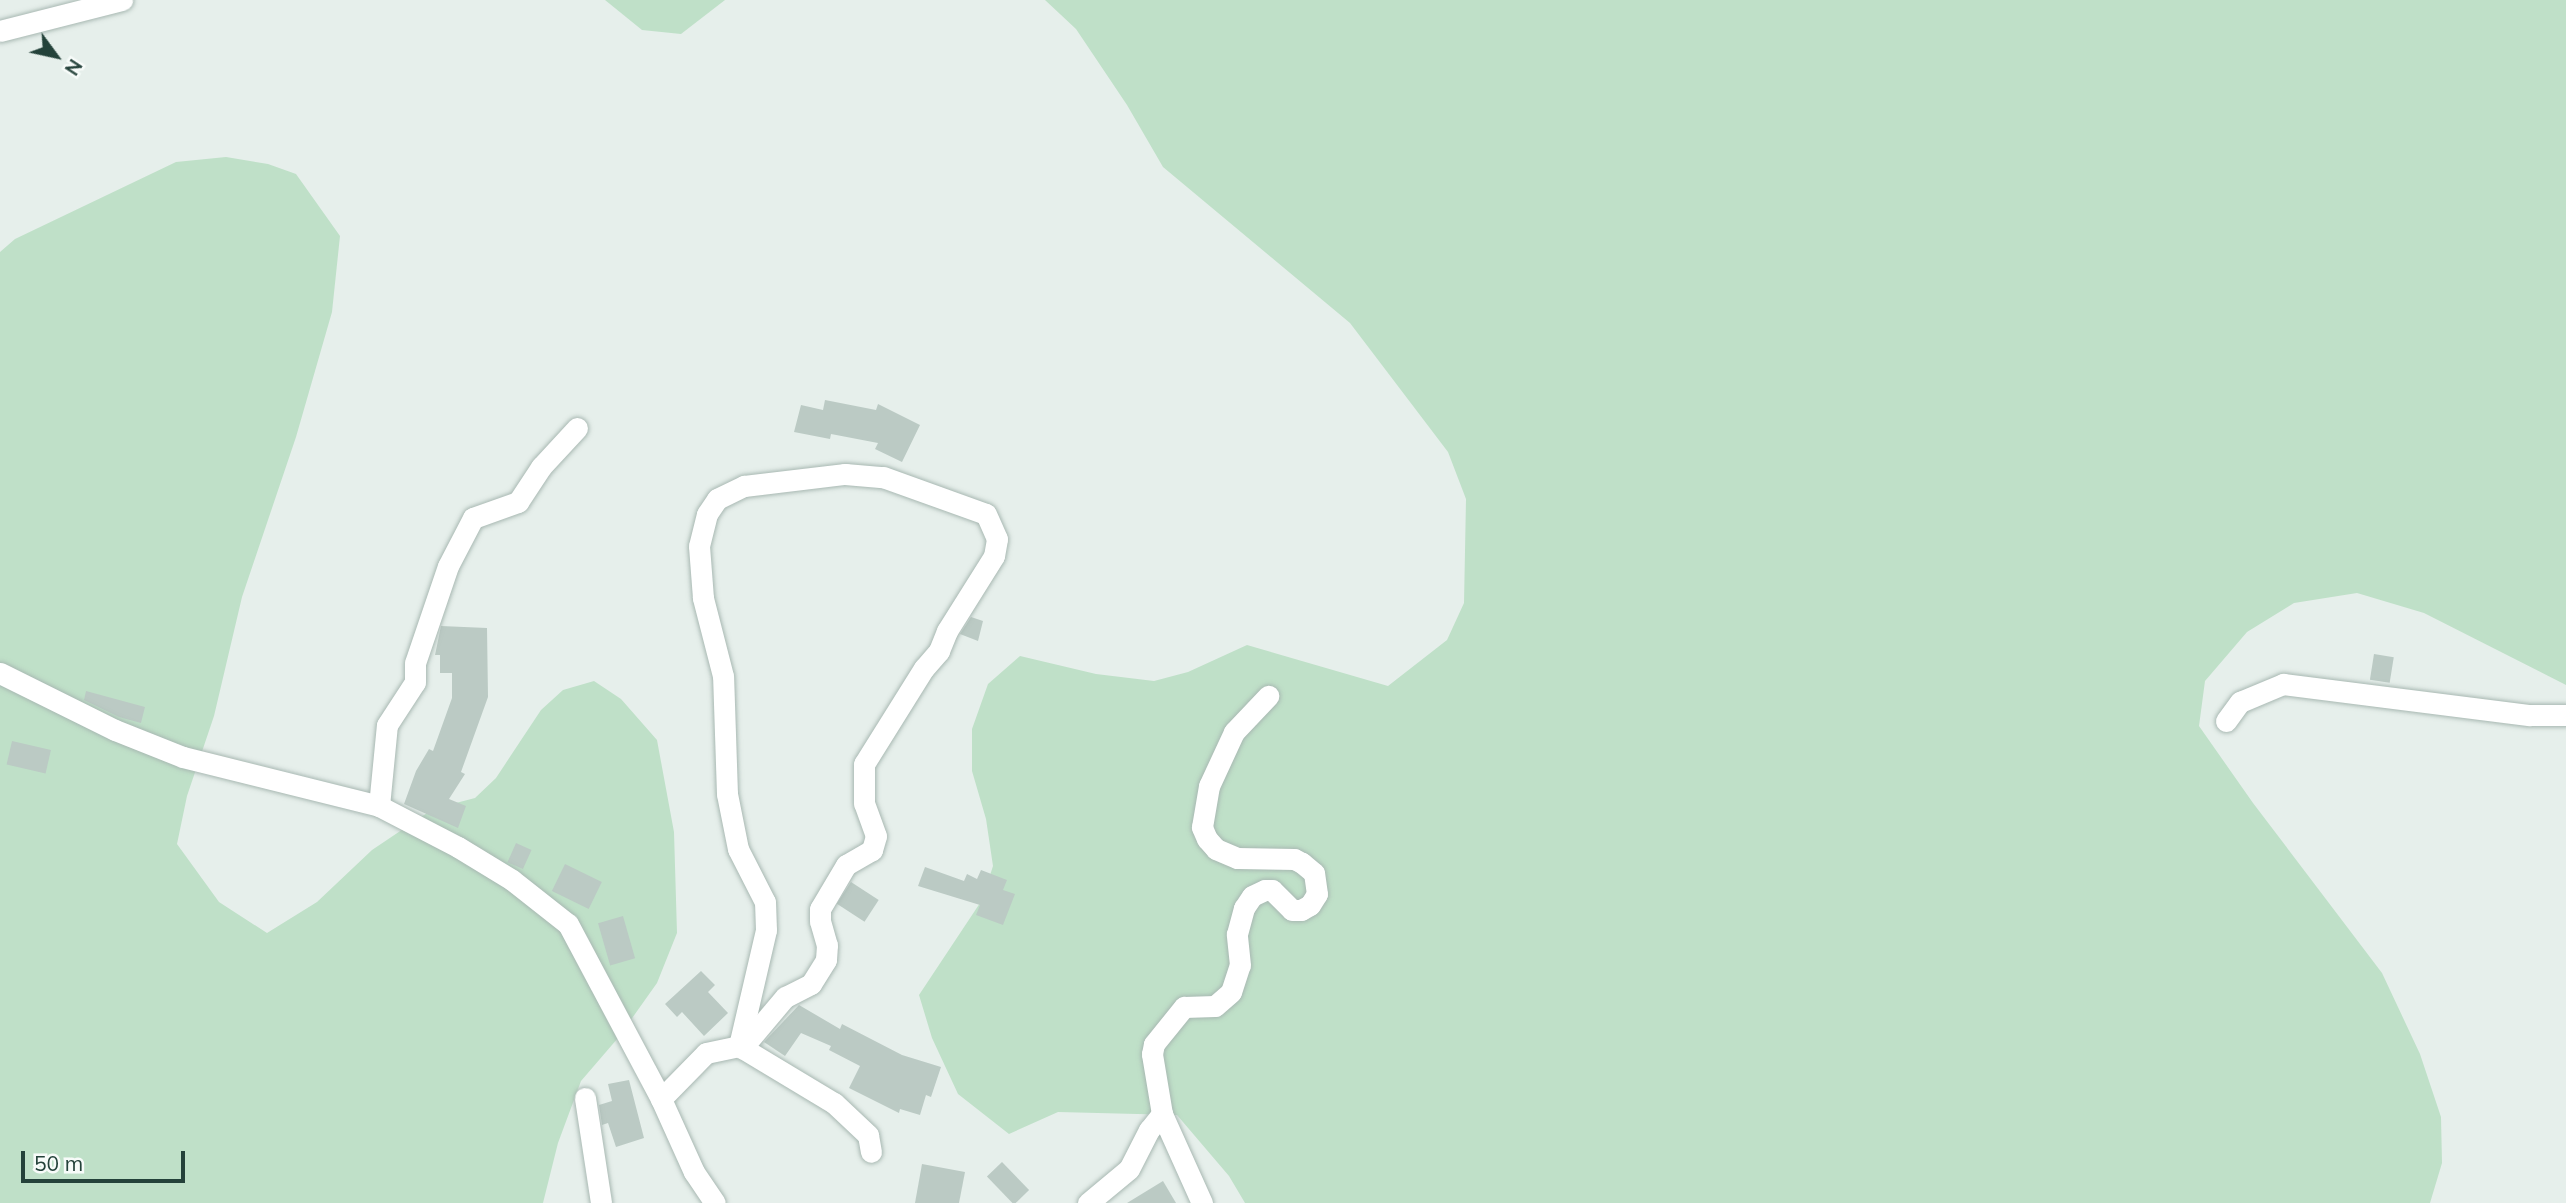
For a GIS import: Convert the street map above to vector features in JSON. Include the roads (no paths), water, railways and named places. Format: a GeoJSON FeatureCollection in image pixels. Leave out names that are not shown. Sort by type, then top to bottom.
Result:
{"type":"FeatureCollection","features":[{"type":"Feature","properties":{"kind":"street"},"geometry":{"type":"LineString","coordinates":[[0,31],[122,0]]}},
{"type":"Feature","properties":{"kind":"street"},"geometry":{"type":"LineString","coordinates":[[379,806],[387,725],[415,682],[415,663],[454,554],[473,518],[518,502],[541,467],[576,428]]}},
{"type":"Feature","properties":{"kind":"street"},"geometry":{"type":"LineString","coordinates":[[661,1099],[706,1053],[740,1047],[785,997],[811,984],[826,960],[827,945],[820,921],[820,909],[846,865],[872,850],[876,836],[864,803],[864,764],[924,668],[939,652],[947,631],[994,556],[997,540],[986,514],[883,477],[845,474],[744,486],[717,499],[707,514],[699,546],[704,598],[723,676],[727,794],[738,849],[765,902],[767,917],[740,1047]]}},
{"type":"Feature","properties":{"kind":"street"},"geometry":{"type":"LineString","coordinates":[[0,673],[115,730],[183,757],[379,806],[458,847],[512,880],[568,924],[661,1099],[694,1172],[715,1203]]}},
{"type":"Feature","properties":{"kind":"street"},"geometry":{"type":"LineString","coordinates":[[2226,721],[2240,702],[2283,684],[2530,715],[2566,715]]}},
{"type":"Feature","properties":{"kind":"street"},"geometry":{"type":"LineString","coordinates":[[1202,1203],[1163,1114],[1152,1054],[1154,1044],[1184,1007],[1215,1006],[1231,992],[1240,965],[1237,933],[1244,908],[1252,896],[1272,890],[1292,910],[1301,910],[1310,905],[1317,894],[1314,873],[1302,863],[1294,859],[1237,858],[1216,849],[1207,839],[1202,827],[1209,786],[1234,732],[1268,696]]}},
{"type":"Feature","properties":{"kind":"street"},"geometry":{"type":"LineString","coordinates":[[740,1047],[842,1109],[868,1135],[871,1152]]}},
{"type":"Feature","properties":{"kind":"street"},"geometry":{"type":"LineString","coordinates":[[585,1098],[601,1203]]}},
{"type":"Feature","properties":{"kind":"street"},"geometry":{"type":"LineString","coordinates":[[1088,1203],[1129,1169],[1149,1130],[1163,1114]]}}]}
